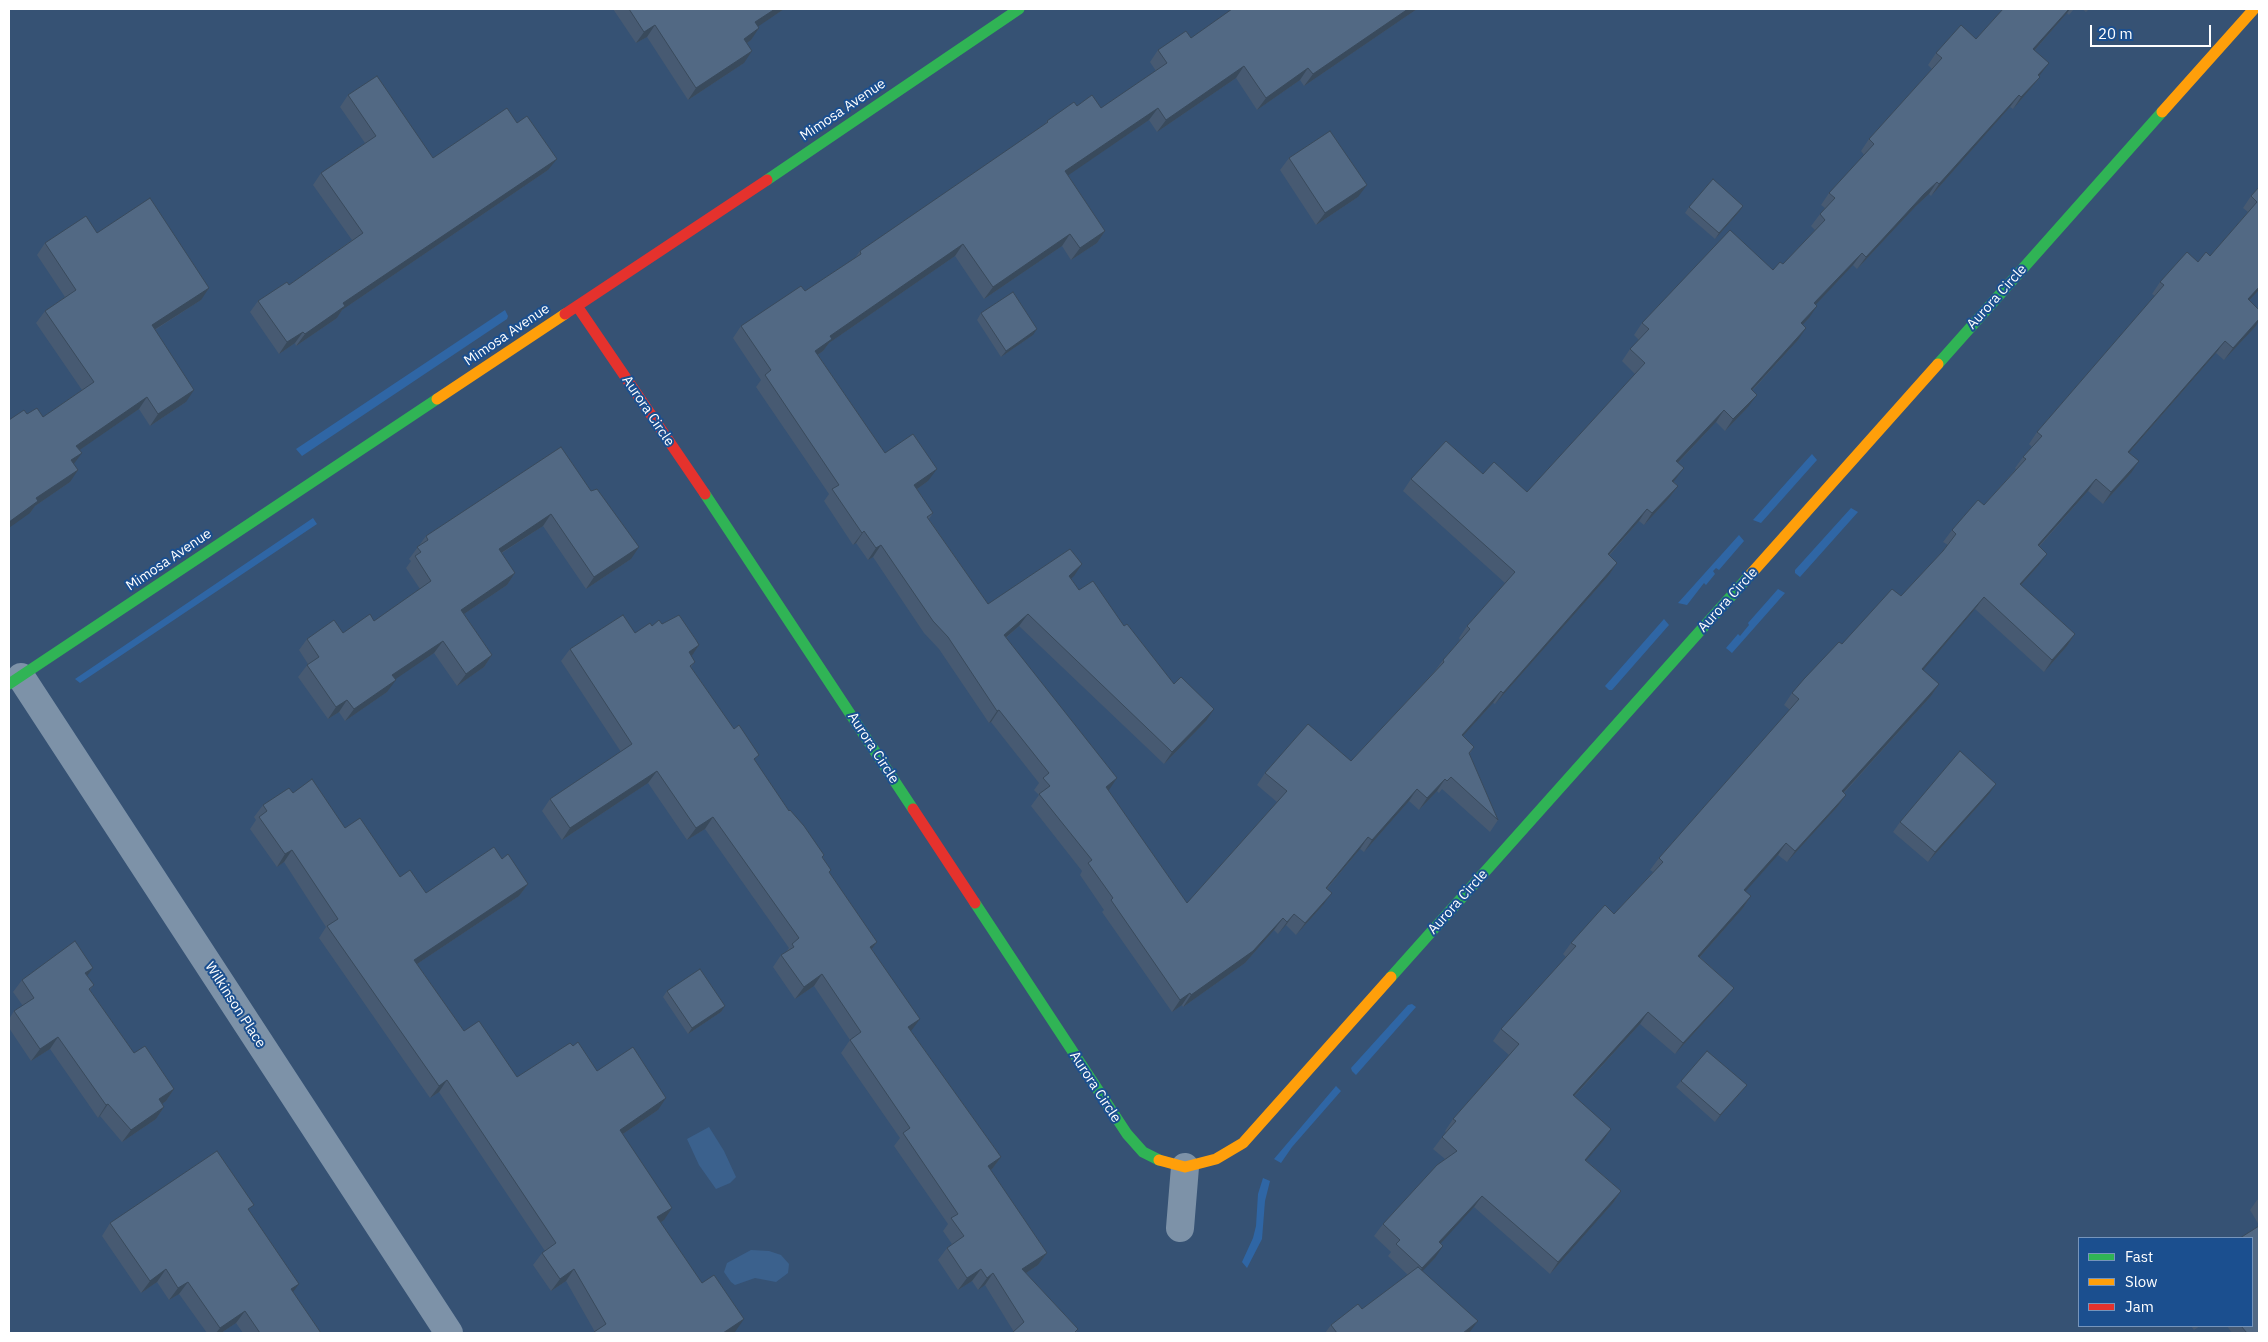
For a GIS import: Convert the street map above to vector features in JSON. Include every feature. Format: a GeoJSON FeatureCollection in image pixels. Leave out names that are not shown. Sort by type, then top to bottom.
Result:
{"type":"FeatureCollection","features":[{"type":"Feature","properties":{"kind":"street","name":"Mimosa Avenue"},"geometry":{"type":"LineString","coordinates":[[15,681],[578,306],[1019,9]]}},
{"type":"Feature","properties":{"kind":"street","name":"Aurora Circle"},"geometry":{"type":"LineString","coordinates":[[578,306],[853,717],[1127,1134],[1143,1152],[1163,1162],[1186,1167],[1216,1160],[1243,1143],[2254,9]]}},
{"type":"Feature","properties":{"kind":"street","name":"Wilkinson Place"},"geometry":{"type":"LineString","coordinates":[[15,681],[449,1333]]}},
{"type":"Feature","properties":{"kind":"street"},"geometry":{"type":"LineString","coordinates":[[1180,1228],[1186,1167]]}},
{"type":"Feature","properties":{"kind":"shaded area"},"geometry":{"type":"Polygon","coordinates":[[[505,310],[508,316],[507,319],[302,456],[296,449],[505,310]]]}},
{"type":"Feature","properties":{"kind":"shaded area"},"geometry":{"type":"Polygon","coordinates":[[[1812,454],[1817,460],[1761,523],[1753,520],[1812,454]]]}},
{"type":"Feature","properties":{"kind":"shaded area"},"geometry":{"type":"Polygon","coordinates":[[[1851,508],[1858,512],[1800,577],[1795,573],[1795,570],[1851,508]]]}},
{"type":"Feature","properties":{"kind":"shaded area"},"geometry":{"type":"Polygon","coordinates":[[[313,518],[317,524],[80,683],[75,679],[313,518]]]}},
{"type":"Feature","properties":{"kind":"shaded area"},"geometry":{"type":"Polygon","coordinates":[[[1739,535],[1744,541],[1719,570],[1716,568],[1713,571],[1715,574],[1706,585],[1704,583],[1687,605],[1678,603],[1739,535]]]}},
{"type":"Feature","properties":{"kind":"shaded area"},"geometry":{"type":"Polygon","coordinates":[[[1778,589],[1785,593],[1732,653],[1726,648],[1738,634],[1740,636],[1749,625],[1748,623],[1778,589]]]}},
{"type":"Feature","properties":{"kind":"shaded area"},"geometry":{"type":"Polygon","coordinates":[[[1664,619],[1669,625],[1612,690],[1609,690],[1605,686],[1664,619]]]}},
{"type":"Feature","properties":{"kind":"shaded area"},"geometry":{"type":"Polygon","coordinates":[[[1412,1004],[1416,1007],[1356,1075],[1351,1068],[1408,1005],[1412,1004]]]}},
{"type":"Feature","properties":{"kind":"shaded area"},"geometry":{"type":"Polygon","coordinates":[[[1336,1086],[1341,1091],[1292,1147],[1281,1163],[1274,1159],[1336,1086]]]}},
{"type":"Feature","properties":{"kind":"shaded area"},"geometry":{"type":"Polygon","coordinates":[[[709,1127],[724,1151],[736,1177],[730,1183],[716,1189],[699,1165],[687,1139],[709,1127]]]}},
{"type":"Feature","properties":{"kind":"shaded area"},"geometry":{"type":"Polygon","coordinates":[[[1263,1178],[1270,1181],[1265,1201],[1262,1239],[1247,1268],[1242,1262],[1253,1238],[1256,1226],[1258,1194],[1263,1178]]]}},
{"type":"Feature","properties":{"kind":"shaded area"},"geometry":{"type":"Polygon","coordinates":[[[751,1250],[769,1251],[781,1255],[789,1264],[788,1273],[776,1282],[755,1278],[735,1285],[724,1272],[727,1263],[751,1250]]]}},
{"type":"Feature","properties":{"kind":"building"},"geometry":{"type":"Polygon","coordinates":[[[629,9],[775,9],[755,22],[759,28],[744,39],[752,51],[696,88],[655,25],[644,32],[629,9]]]}},
{"type":"Feature","properties":{"kind":"building"},"geometry":{"type":"Polygon","coordinates":[[[1232,9],[1408,9],[1313,74],[1308,68],[1266,98],[1244,66],[1166,120],[1158,108],[1065,171],[1105,231],[1080,248],[1070,234],[993,287],[963,244],[830,336],[832,339],[815,351],[885,453],[913,434],[937,469],[914,485],[933,513],[927,517],[988,604],[1070,549],[1082,564],[1069,576],[1079,590],[1093,581],[1124,626],[1127,624],[1174,684],[1181,677],[1214,709],[1172,752],[1028,614],[1004,635],[1117,778],[1106,787],[1187,903],[1287,791],[1265,773],[1308,724],[1351,761],[1444,662],[1443,660],[1470,629],[1467,626],[1515,572],[1411,479],[1446,441],[1483,474],[1494,462],[1527,492],[1645,363],[1630,349],[1649,329],[1642,323],[1730,230],[1773,270],[1780,262],[1783,264],[1825,220],[1820,214],[1835,198],[1829,193],[1874,144],[1869,139],[1942,58],[1936,53],[1961,25],[1976,39],[2003,9],[2069,9],[2033,49],[2049,63],[2038,75],[2040,77],[2021,97],[2019,95],[1939,184],[1937,182],[1924,194],[1866,257],[1862,253],[1814,303],[1817,306],[1801,323],[1806,328],[1751,389],[1757,395],[1733,419],[1724,410],[1676,461],[1684,468],[1672,481],[1678,486],[1652,513],[1647,509],[1608,554],[1617,563],[1503,693],[1501,691],[1462,735],[1474,747],[1469,753],[1498,820],[1451,777],[1447,781],[1445,779],[1427,798],[1417,789],[1372,840],[1368,837],[1326,888],[1332,893],[1305,923],[1294,914],[1287,922],[1283,918],[1253,951],[1191,995],[1190,993],[1180,1000],[1111,900],[1113,898],[1088,863],[1092,860],[1039,794],[1050,786],[1043,778],[1049,773],[999,710],[997,711],[948,637],[933,621],[881,545],[876,548],[864,531],[862,533],[832,489],[839,485],[765,375],[771,370],[741,326],[801,286],[805,291],[861,254],[860,251],[1048,122],[1074,102],[1077,106],[1092,95],[1101,108],[1167,63],[1158,50],[1186,31],[1191,38],[1232,9]]]}},
{"type":"Feature","properties":{"kind":"building"},"geometry":{"type":"Polygon","coordinates":[[[377,76],[433,158],[507,108],[517,123],[527,116],[557,159],[343,303],[345,306],[305,334],[303,332],[287,342],[258,301],[287,282],[289,285],[363,233],[321,173],[376,136],[348,95],[377,76]]]}},
{"type":"Feature","properties":{"kind":"building"},"geometry":{"type":"Polygon","coordinates":[[[1330,131],[1367,185],[1325,213],[1289,158],[1330,131]]]}},
{"type":"Feature","properties":{"kind":"building"},"geometry":{"type":"Polygon","coordinates":[[[1713,179],[1743,206],[1719,233],[1689,207],[1713,179]]]}},
{"type":"Feature","properties":{"kind":"building"},"geometry":{"type":"Polygon","coordinates":[[[2259,187],[2259,287],[2248,299],[2259,310],[2259,319],[2233,348],[2225,341],[2128,452],[2139,461],[2111,492],[2096,479],[2038,545],[2047,554],[2020,584],[2075,634],[2052,660],[1984,597],[1922,669],[1939,684],[1842,791],[1846,795],[1795,851],[1786,843],[1744,890],[1751,896],[1698,956],[1734,988],[1683,1043],[1648,1012],[1573,1095],[1611,1129],[1585,1160],[1621,1191],[1558,1262],[1482,1196],[1439,1242],[1443,1246],[1422,1268],[1396,1244],[1400,1240],[1383,1224],[1437,1165],[1457,1151],[1442,1137],[1456,1121],[1453,1119],[1519,1044],[1501,1029],[1576,946],[1571,943],[1605,905],[1614,914],[1663,862],[1659,858],[1799,699],[1792,693],[1804,679],[1839,642],[1842,644],[1892,589],[1901,596],[1943,551],[1956,534],[1952,530],[1978,500],[1984,505],[2026,459],[2023,457],[2042,436],[2037,432],[2164,285],[2160,282],[2187,252],[2198,262],[2206,252],[2210,256],[2257,202],[2251,196],[2259,187]]]}},
{"type":"Feature","properties":{"kind":"building"},"geometry":{"type":"Polygon","coordinates":[[[150,198],[209,288],[152,325],[194,390],[158,414],[147,397],[76,446],[82,453],[71,460],[78,470],[36,498],[38,501],[9,522],[9,420],[24,410],[27,414],[37,408],[43,417],[94,382],[45,311],[76,290],[45,243],[86,216],[97,233],[150,198]]]}},
{"type":"Feature","properties":{"kind":"building"},"geometry":{"type":"Polygon","coordinates":[[[1013,292],[1037,329],[1006,351],[981,313],[1013,292]]]}},
{"type":"Feature","properties":{"kind":"building"},"geometry":{"type":"Polygon","coordinates":[[[561,447],[591,491],[597,489],[639,547],[594,577],[551,514],[499,549],[515,573],[461,610],[492,655],[466,674],[443,641],[392,675],[396,680],[354,709],[347,700],[336,707],[307,665],[319,657],[307,639],[334,620],[343,633],[370,614],[374,621],[431,581],[415,556],[421,552],[417,547],[428,540],[426,536],[561,447]]]}},
{"type":"Feature","properties":{"kind":"building"},"geometry":{"type":"Polygon","coordinates":[[[623,615],[635,633],[650,623],[652,626],[659,620],[662,624],[679,615],[696,640],[699,645],[689,652],[695,662],[690,666],[734,729],[739,725],[759,755],[754,759],[789,811],[804,826],[824,855],[822,857],[831,870],[829,872],[877,942],[870,947],[920,1019],[908,1027],[1001,1157],[988,1166],[1047,1253],[1022,1269],[1078,1329],[1074,1333],[1012,1333],[1024,1322],[993,1273],[987,1278],[981,1269],[967,1278],[947,1248],[964,1236],[951,1218],[958,1214],[903,1133],[910,1128],[850,1040],[861,1032],[822,974],[804,987],[781,955],[794,947],[792,944],[799,938],[713,817],[696,828],[657,771],[570,828],[550,799],[632,744],[570,649],[623,615]]]}},
{"type":"Feature","properties":{"kind":"building"},"geometry":{"type":"Polygon","coordinates":[[[1960,751],[1996,784],[1935,852],[1900,822],[1960,751]]]}},
{"type":"Feature","properties":{"kind":"building"},"geometry":{"type":"Polygon","coordinates":[[[312,779],[345,828],[360,818],[400,877],[410,870],[426,893],[494,847],[502,859],[508,854],[528,884],[414,960],[464,1031],[479,1021],[517,1077],[570,1043],[573,1046],[578,1042],[597,1071],[633,1047],[666,1098],[620,1130],[672,1208],[657,1217],[702,1283],[714,1275],[744,1319],[723,1333],[594,1332],[606,1324],[574,1269],[560,1279],[542,1253],[556,1243],[447,1080],[439,1086],[327,926],[338,919],[292,850],[285,854],[259,817],[267,811],[263,805],[289,788],[293,793],[312,779]]]}},
{"type":"Feature","properties":{"kind":"building"},"geometry":{"type":"Polygon","coordinates":[[[75,941],[93,968],[85,973],[94,985],[89,989],[134,1053],[145,1046],[174,1089],[159,1099],[164,1107],[131,1130],[108,1104],[106,1105],[58,1037],[40,1049],[14,1011],[34,998],[22,980],[75,941]]]}},
{"type":"Feature","properties":{"kind":"building"},"geometry":{"type":"Polygon","coordinates":[[[700,969],[725,1006],[692,1028],[667,991],[700,969]]]}},
{"type":"Feature","properties":{"kind":"building"},"geometry":{"type":"Polygon","coordinates":[[[1707,1051],[1747,1085],[1720,1115],[1681,1081],[1707,1051]]]}},
{"type":"Feature","properties":{"kind":"building"},"geometry":{"type":"Polygon","coordinates":[[[217,1151],[254,1205],[248,1209],[299,1284],[291,1289],[321,1333],[260,1333],[245,1311],[220,1328],[188,1282],[178,1288],[166,1269],[150,1281],[110,1223],[217,1151]]]}},
{"type":"Feature","properties":{"kind":"building"},"geometry":{"type":"Polygon","coordinates":[[[2259,1226],[2259,1333],[2247,1333],[2242,1327],[2253,1327],[2253,1237],[2242,1237],[2259,1226]]]}},
{"type":"Feature","properties":{"kind":"building"},"geometry":{"type":"Polygon","coordinates":[[[1418,1267],[1478,1321],[1463,1333],[1337,1333],[1331,1325],[1358,1304],[1362,1309],[1418,1267]]]}},
{"type":"Feature","properties":{"kind":"traffic: fast"},"geometry":{"type":"LineString","coordinates":[[767,180],[1019,9]]}},
{"type":"Feature","properties":{"kind":"traffic: fast"},"geometry":{"type":"LineString","coordinates":[[1938,364],[2162,112]]}},
{"type":"Feature","properties":{"kind":"traffic: fast"},"geometry":{"type":"LineString","coordinates":[[9,684],[437,399]]}},
{"type":"Feature","properties":{"kind":"traffic: fast"},"geometry":{"type":"LineString","coordinates":[[705,494],[913,809]]}},
{"type":"Feature","properties":{"kind":"traffic: fast"},"geometry":{"type":"LineString","coordinates":[[1391,977],[1750,575]]}},
{"type":"Feature","properties":{"kind":"traffic: fast"},"geometry":{"type":"LineString","coordinates":[[975,903],[1127,1134],[1143,1152],[1159,1160]]}},
{"type":"Feature","properties":{"kind":"traffic: slow"},"geometry":{"type":"LineString","coordinates":[[2162,112],[2254,9]]}},
{"type":"Feature","properties":{"kind":"traffic: slow"},"geometry":{"type":"LineString","coordinates":[[437,399],[565,314]]}},
{"type":"Feature","properties":{"kind":"traffic: slow"},"geometry":{"type":"LineString","coordinates":[[1750,575],[1938,364]]}},
{"type":"Feature","properties":{"kind":"traffic: slow"},"geometry":{"type":"LineString","coordinates":[[1159,1160],[1185,1167],[1216,1159],[1243,1143],[1391,977]]}},
{"type":"Feature","properties":{"kind":"traffic: jam"},"geometry":{"type":"LineString","coordinates":[[565,314],[767,180]]}},
{"type":"Feature","properties":{"kind":"traffic: jam"},"geometry":{"type":"LineString","coordinates":[[577,306],[705,494]]}},
{"type":"Feature","properties":{"kind":"traffic: jam"},"geometry":{"type":"LineString","coordinates":[[913,809],[975,903]]}}]}
